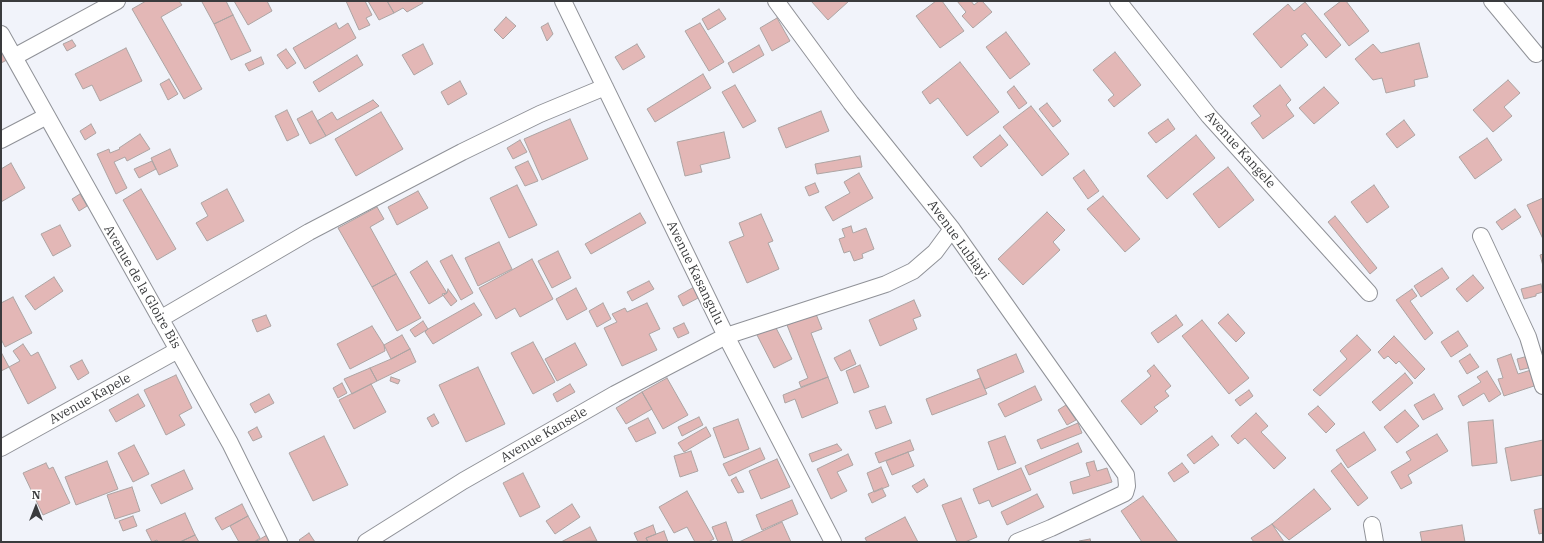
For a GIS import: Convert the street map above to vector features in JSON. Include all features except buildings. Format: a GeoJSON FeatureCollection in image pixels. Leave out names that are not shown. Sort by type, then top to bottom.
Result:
{"type":"FeatureCollection","features":[{"type":"Feature","properties":{"kind":"street"},"geometry":{"type":"LineString","coordinates":[[14,57],[117,1]]}},
{"type":"Feature","properties":{"kind":"street","name":"Avenue Kasangulu"},"geometry":{"type":"LineString","coordinates":[[563,1],[726,336],[832,542]]}},
{"type":"Feature","properties":{"kind":"street","name":"Avenue Lubiayi"},"geometry":{"type":"LineString","coordinates":[[776,1],[851,103],[952,229],[1126,475],[1127,486],[1125,492],[1051,528],[1017,542]]}},
{"type":"Feature","properties":{"kind":"street","name":"Avenue Kangele"},"geometry":{"type":"LineString","coordinates":[[1118,1],[1209,116],[1369,293]]}},
{"type":"Feature","properties":{"kind":"street"},"geometry":{"type":"LineString","coordinates":[[1492,1],[1536,54]]}},
{"type":"Feature","properties":{"kind":"street","name":"Avenue de la Gloire Bis"},"geometry":{"type":"LineString","coordinates":[[1,34],[230,443],[279,542]]}},
{"type":"Feature","properties":{"kind":"street"},"geometry":{"type":"LineString","coordinates":[[160,319],[309,232],[462,152],[540,114],[605,87]]}},
{"type":"Feature","properties":{"kind":"street"},"geometry":{"type":"LineString","coordinates":[[1,140],[47,116]]}},
{"type":"Feature","properties":{"kind":"street","name":"Avenue Kansele"},"geometry":{"type":"LineString","coordinates":[[366,542],[463,481],[608,398],[726,336],[892,281],[913,271],[935,252],[952,229]]}},
{"type":"Feature","properties":{"kind":"street"},"geometry":{"type":"LineString","coordinates":[[1482,236],[1528,337],[1543,386]]}},
{"type":"Feature","properties":{"kind":"street","name":"Avenue Kapele"},"geometry":{"type":"LineString","coordinates":[[1,448],[178,350]]}},
{"type":"Feature","properties":{"kind":"street"},"geometry":{"type":"LineString","coordinates":[[1372,525],[1375,542]]}}]}
